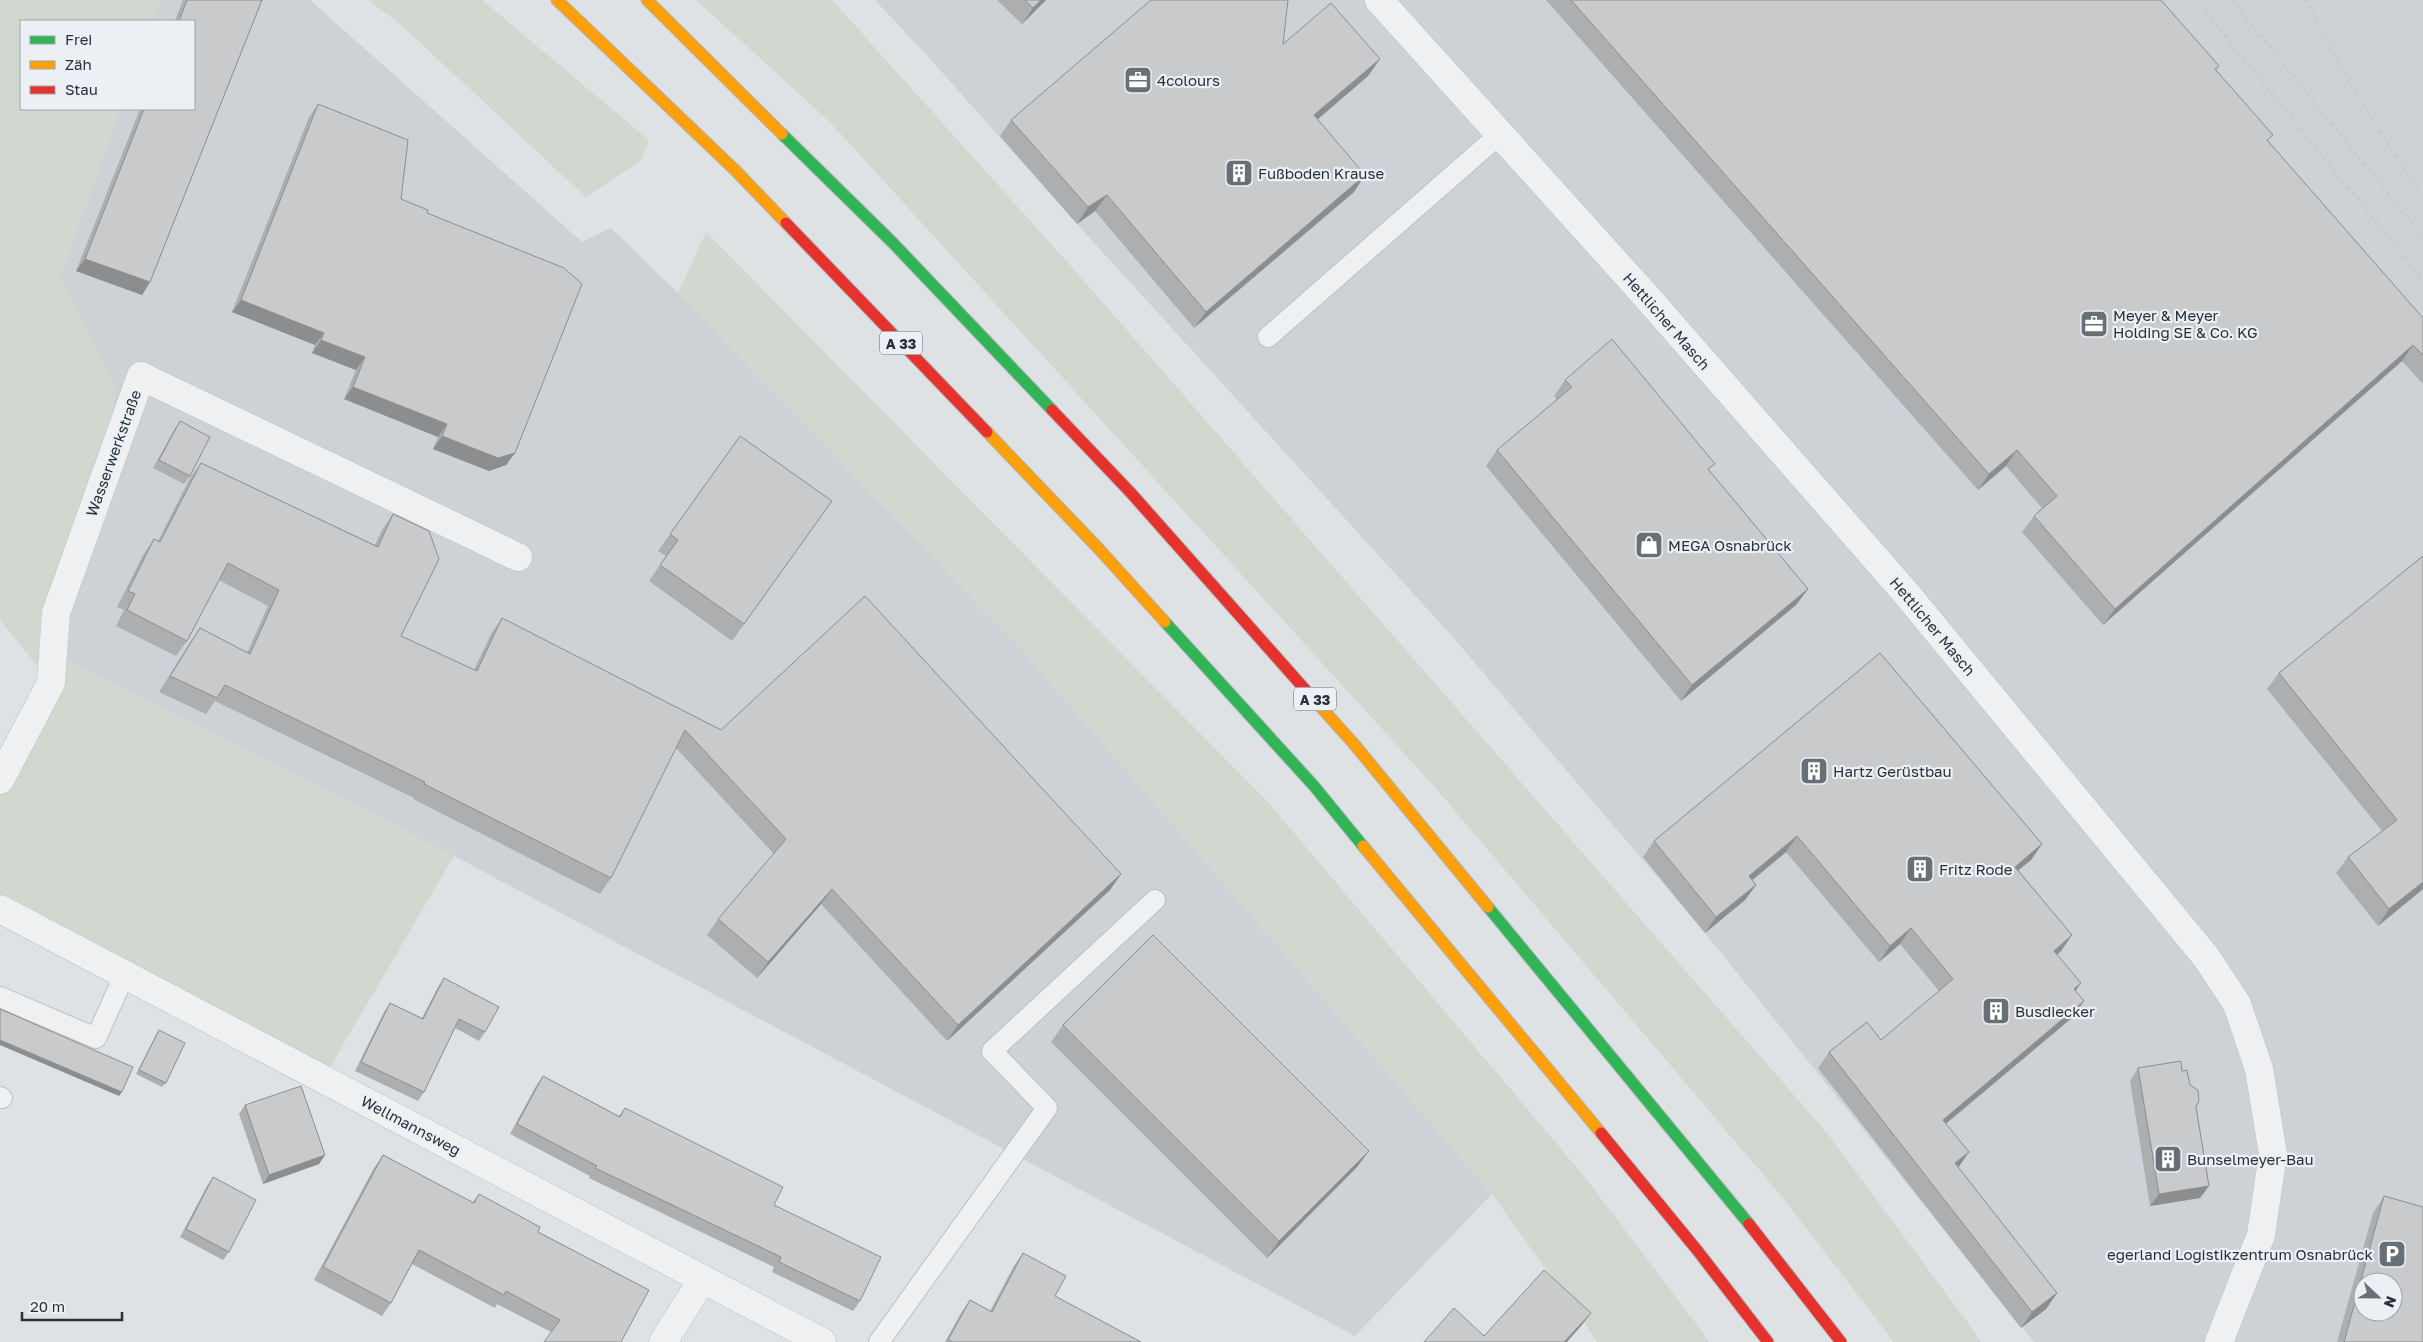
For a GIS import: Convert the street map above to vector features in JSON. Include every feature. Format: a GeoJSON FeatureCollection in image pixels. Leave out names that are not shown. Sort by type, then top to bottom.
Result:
{"type":"FeatureCollection","features":[{"type":"Feature","properties":{"kind":"highway","name":"A 33"},"geometry":{"type":"LineString","coordinates":[[557,0],[702,138],[1099,549],[1314,786],[1697,1250],[1768,1342]]}},
{"type":"Feature","properties":{"kind":"highway","name":"A 33"},"geometry":{"type":"LineString","coordinates":[[647,0],[893,242],[1131,493],[1354,744],[1738,1210],[1841,1342]]}},
{"type":"Feature","properties":{"kind":"street","name":"Hettlicher Masch"},"geometry":{"type":"LineString","coordinates":[[1379,0],[1640,288],[1905,592],[2206,957],[2237,1004],[2259,1069],[2273,1154],[2261,1235],[2219,1342]]}},
{"type":"Feature","properties":{"kind":"street","name":"Wasserwerkstraße"},"geometry":{"type":"LineString","coordinates":[[0,780],[51,683],[56,613],[141,376],[518,557]]}},
{"type":"Feature","properties":{"kind":"street","name":"Wellmannsweg"},"geometry":{"type":"LineString","coordinates":[[0,909],[822,1342]]}},
{"type":"Feature","properties":{"kind":"street"},"geometry":{"type":"LineString","coordinates":[[663,1342],[703,1279]]}},
{"type":"Feature","properties":{"kind":"lane"},"geometry":{"type":"LineString","coordinates":[[1268,337],[1500,134]]}},
{"type":"Feature","properties":{"kind":"lane"},"geometry":{"type":"LineString","coordinates":[[879,1342],[1047,1108],[992,1051],[1155,900]]}},
{"type":"Feature","properties":{"kind":"lane"},"geometry":{"type":"LineString","coordinates":[[0,998],[96,1038],[125,974]]}},
{"type":"Feature","properties":{"kind":"shaded area"},"geometry":{"type":"Polygon","coordinates":[[[0,0],[160,0],[152,20],[20,20],[20,110],[120,110],[60,277],[117,390],[56,613],[53,652],[454,856],[323,1079],[0,909],[0,780],[51,683],[0,620],[0,0]]]}},
{"type":"Feature","properties":{"kind":"shaded area"},"geometry":{"type":"Polygon","coordinates":[[[160,0],[310,0],[582,242],[611,228],[678,293],[1016,643],[1492,1194],[1355,1336],[454,856],[53,652],[56,613],[117,390],[60,277],[120,110],[195,110],[195,20],[152,20],[160,0]]]}},
{"type":"Feature","properties":{"kind":"shaded area"},"geometry":{"type":"Polygon","coordinates":[[[368,0],[482,0],[649,140],[641,160],[586,197],[400,24],[368,0]]]}},
{"type":"Feature","properties":{"kind":"shaded area"},"geometry":{"type":"Polygon","coordinates":[[[696,0],[832,0],[1077,273],[1827,1133],[1982,1342],[1894,1342],[1783,1198],[1432,784],[830,122],[696,0]]]}},
{"type":"Feature","properties":{"kind":"shaded area"},"geometry":{"type":"Polygon","coordinates":[[[875,0],[2423,0],[2423,1342],[2034,1342],[1705,933],[1451,635],[875,0]]]}},
{"type":"Feature","properties":{"kind":"shaded area"},"geometry":{"type":"Polygon","coordinates":[[[706,232],[1267,801],[1584,1176],[1710,1342],[1598,1342],[1492,1194],[1016,643],[678,293],[706,232]]]}},
{"type":"Feature","properties":{"kind":"building"},"geometry":{"type":"Polygon","coordinates":[[[187,0],[262,0],[150,282],[85,259],[144,110],[195,110],[195,20],[179,20],[187,0]]]}},
{"type":"Feature","properties":{"kind":"building"},"geometry":{"type":"Polygon","coordinates":[[[1025,0],[1041,0],[1033,8],[1025,0]]]}},
{"type":"Feature","properties":{"kind":"building"},"geometry":{"type":"Polygon","coordinates":[[[1151,0],[1288,0],[1283,44],[1331,3],[1380,59],[1314,115],[1365,175],[1206,312],[1107,195],[1088,207],[1011,120],[1151,0]]]}},
{"type":"Feature","properties":{"kind":"building","name":"Meyer & Meyer Holding SE & Co. KG"},"geometry":{"type":"Polygon","coordinates":[[[1571,0],[2161,0],[2219,66],[2215,69],[2273,135],[2267,140],[2423,318],[2423,355],[2413,345],[2115,609],[2034,516],[2057,496],[2017,450],[1989,474],[1571,0]]]}},
{"type":"Feature","properties":{"kind":"building"},"geometry":{"type":"Polygon","coordinates":[[[318,104],[408,140],[401,199],[428,210],[427,213],[564,268],[582,284],[515,453],[498,458],[442,436],[447,424],[353,387],[365,357],[321,340],[324,333],[241,300],[318,104]]]}},
{"type":"Feature","properties":{"kind":"building","name":"MEGA Osnabrück"},"geometry":{"type":"Polygon","coordinates":[[[1612,339],[1715,464],[1708,469],[1808,589],[1692,685],[1497,450],[1572,387],[1565,380],[1612,339]]]}},
{"type":"Feature","properties":{"kind":"building"},"geometry":{"type":"Polygon","coordinates":[[[180,421],[210,437],[190,476],[159,460],[180,421]]]}},
{"type":"Feature","properties":{"kind":"building"},"geometry":{"type":"Polygon","coordinates":[[[740,436],[832,501],[744,624],[660,565],[678,540],[670,534],[740,436]]]}},
{"type":"Feature","properties":{"kind":"building"},"geometry":{"type":"Polygon","coordinates":[[[201,463],[378,547],[393,514],[429,531],[439,559],[401,636],[477,671],[502,618],[721,730],[865,596],[1121,874],[958,1025],[832,889],[768,962],[718,919],[786,839],[685,730],[611,878],[424,784],[425,782],[225,685],[217,698],[170,676],[200,628],[250,654],[279,590],[228,563],[187,641],[127,610],[135,594],[128,591],[154,539],[160,542],[201,463]]]}},
{"type":"Feature","properties":{"kind":"building"},"geometry":{"type":"Polygon","coordinates":[[[2423,556],[2423,882],[2389,909],[2348,857],[2397,820],[2279,673],[2423,556]]]}},
{"type":"Feature","properties":{"kind":"building"},"geometry":{"type":"Polygon","coordinates":[[[1880,653],[2042,844],[2015,867],[2072,935],[2054,951],[2081,983],[2074,989],[2084,1001],[1943,1120],[1969,1152],[1955,1163],[2057,1293],[2032,1312],[1829,1052],[1867,1022],[1881,1040],[1953,979],[1911,928],[1890,946],[1797,836],[1749,876],[1756,885],[1716,917],[1654,841],[1880,653]]]}},
{"type":"Feature","properties":{"kind":"building"},"geometry":{"type":"Polygon","coordinates":[[[1153,935],[1369,1151],[1279,1241],[1063,1025],[1153,935]]]}},
{"type":"Feature","properties":{"kind":"building"},"geometry":{"type":"Polygon","coordinates":[[[444,978],[499,1007],[485,1032],[459,1019],[424,1092],[361,1062],[390,1003],[423,1019],[444,978]]]}},
{"type":"Feature","properties":{"kind":"building"},"geometry":{"type":"Polygon","coordinates":[[[0,1009],[133,1067],[122,1092],[0,1040],[0,1009]]]}},
{"type":"Feature","properties":{"kind":"building"},"geometry":{"type":"Polygon","coordinates":[[[159,1030],[185,1043],[166,1083],[139,1070],[159,1030]]]}},
{"type":"Feature","properties":{"kind":"building","name":"Bunselmeyer-Bau"},"geometry":{"type":"Polygon","coordinates":[[[2181,1061],[2182,1071],[2187,1070],[2190,1085],[2198,1090],[2199,1101],[2196,1107],[2209,1186],[2159,1194],[2138,1068],[2181,1061]]]}},
{"type":"Feature","properties":{"kind":"building"},"geometry":{"type":"Polygon","coordinates":[[[543,1076],[620,1117],[625,1108],[783,1187],[774,1205],[881,1257],[860,1301],[779,1262],[781,1257],[595,1168],[597,1166],[517,1124],[543,1076]]]}},
{"type":"Feature","properties":{"kind":"building"},"geometry":{"type":"Polygon","coordinates":[[[301,1086],[325,1155],[269,1175],[245,1105],[301,1086]]]}},
{"type":"Feature","properties":{"kind":"building"},"geometry":{"type":"Polygon","coordinates":[[[383,1155],[474,1203],[479,1194],[540,1227],[538,1232],[649,1290],[621,1342],[544,1342],[560,1320],[506,1291],[504,1295],[419,1250],[391,1303],[323,1267],[383,1155]]]}},
{"type":"Feature","properties":{"kind":"building"},"geometry":{"type":"Polygon","coordinates":[[[213,1177],[256,1200],[229,1252],[186,1229],[213,1177]]]}},
{"type":"Feature","properties":{"kind":"building","name":"egerland Logistikzentrum Osnabrück"},"geometry":{"type":"Polygon","coordinates":[[[2384,1196],[2423,1207],[2423,1342],[2344,1342],[2353,1309],[2353,1322],[2403,1322],[2403,1272],[2363,1272],[2384,1196]]]}},
{"type":"Feature","properties":{"kind":"building"},"geometry":{"type":"Polygon","coordinates":[[[1023,1253],[1066,1276],[1055,1296],[1141,1342],[953,1342],[948,1340],[970,1300],[992,1312],[1023,1253]]]}},
{"type":"Feature","properties":{"kind":"building"},"geometry":{"type":"Polygon","coordinates":[[[1544,1270],[1591,1313],[1564,1342],[1424,1342],[1454,1308],[1484,1336],[1544,1270]]]}},
{"type":"Feature","properties":{"kind":"railway"},"geometry":{"type":"LineString","coordinates":[[2232,0],[2423,237]]}},
{"type":"Feature","properties":{"kind":"railway"},"geometry":{"type":"LineString","coordinates":[[2305,0],[2345,75],[2374,123],[2423,193]]}},
{"type":"Feature","properties":{"kind":"railway"},"geometry":{"type":"LineString","coordinates":[[2206,12],[2423,280]]}},
{"type":"Feature","properties":{"kind":"traffic: fast"},"geometry":{"type":"LineString","coordinates":[[782,134],[893,243],[1052,410]]}},
{"type":"Feature","properties":{"kind":"traffic: fast"},"geometry":{"type":"LineString","coordinates":[[1165,622],[1314,786],[1363,846]]}},
{"type":"Feature","properties":{"kind":"traffic: fast"},"geometry":{"type":"LineString","coordinates":[[1488,907],[1749,1224]]}},
{"type":"Feature","properties":{"kind":"traffic: slow"},"geometry":{"type":"LineString","coordinates":[[557,0],[736,171],[786,223]]}},
{"type":"Feature","properties":{"kind":"traffic: slow"},"geometry":{"type":"LineString","coordinates":[[647,0],[782,134]]}},
{"type":"Feature","properties":{"kind":"traffic: slow"},"geometry":{"type":"LineString","coordinates":[[987,432],[1099,549],[1165,622]]}},
{"type":"Feature","properties":{"kind":"traffic: slow"},"geometry":{"type":"LineString","coordinates":[[1310,695],[1354,744],[1488,907]]}},
{"type":"Feature","properties":{"kind":"traffic: slow"},"geometry":{"type":"LineString","coordinates":[[1363,846],[1601,1133]]}},
{"type":"Feature","properties":{"kind":"traffic: jam"},"geometry":{"type":"LineString","coordinates":[[786,223],[987,432]]}},
{"type":"Feature","properties":{"kind":"traffic: jam"},"geometry":{"type":"LineString","coordinates":[[1052,410],[1131,493],[1310,695]]}},
{"type":"Feature","properties":{"kind":"traffic: jam"},"geometry":{"type":"LineString","coordinates":[[1601,1133],[1697,1250],[1768,1342]]}},
{"type":"Feature","properties":{"kind":"traffic: jam"},"geometry":{"type":"LineString","coordinates":[[1749,1224],[1841,1342]]}},
{"type":"Feature","properties":{"kind":"place","name":"4colours"},"geometry":{"type":"Point","coordinates":[1138,80]}},
{"type":"Feature","properties":{"kind":"place","name":"Fußboden Krause"},"geometry":{"type":"Point","coordinates":[1239,173]}},
{"type":"Feature","properties":{"kind":"place","name":"Meyer & Meyer Holding SE & Co. KG"},"geometry":{"type":"Point","coordinates":[2094,324]}},
{"type":"Feature","properties":{"kind":"place","name":"MEGA Osnabrück"},"geometry":{"type":"Point","coordinates":[1649,545]}},
{"type":"Feature","properties":{"kind":"place","name":"Hartz Gerüstbau"},"geometry":{"type":"Point","coordinates":[1814,771]}},
{"type":"Feature","properties":{"kind":"place","name":"Fritz Rode"},"geometry":{"type":"Point","coordinates":[1920,869]}},
{"type":"Feature","properties":{"kind":"place","name":"Busdiecker"},"geometry":{"type":"Point","coordinates":[1996,1011]}},
{"type":"Feature","properties":{"kind":"place","name":"Bunselmeyer-Bau"},"geometry":{"type":"Point","coordinates":[2168,1159]}},
{"type":"Feature","properties":{"kind":"place","name":"egerland Logistikzentrum Osnabrück"},"geometry":{"type":"Point","coordinates":[2392,1254]}}]}
